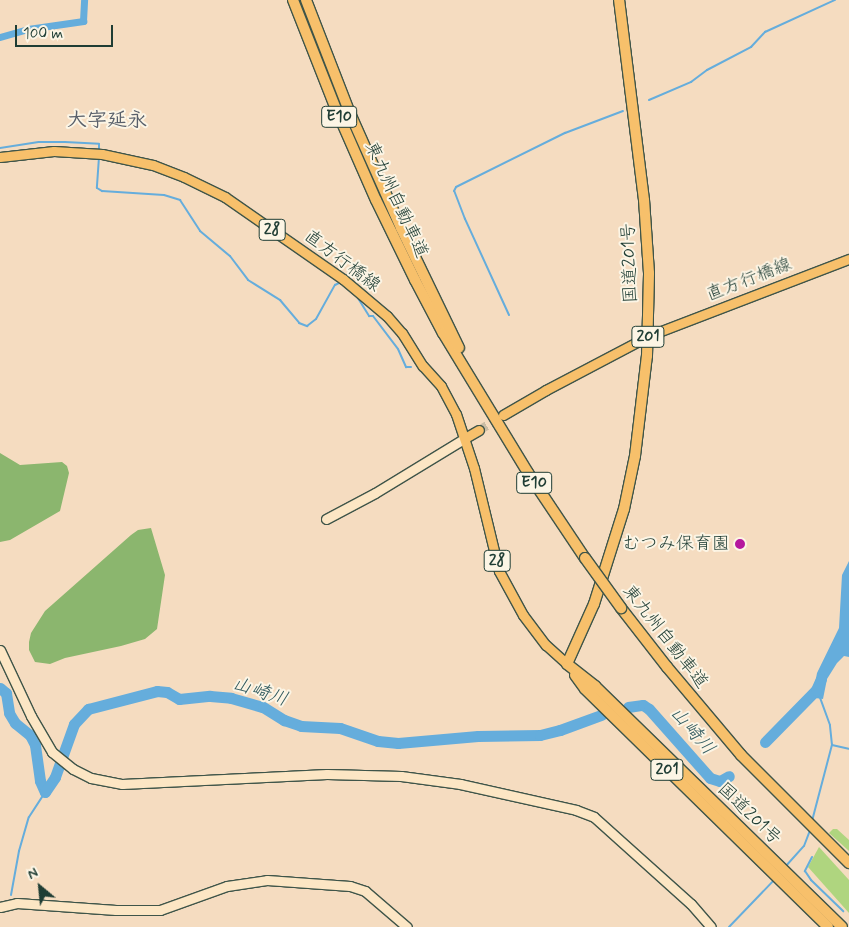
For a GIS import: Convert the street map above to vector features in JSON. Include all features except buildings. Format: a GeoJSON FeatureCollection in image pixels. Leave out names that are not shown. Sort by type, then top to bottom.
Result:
{"type":"FeatureCollection","features":[{"type":"Feature","properties":{"kind":"highway","name":"東九州自動車道"},"geometry":{"type":"LineString","coordinates":[[293,0],[336,109],[391,232],[443,333],[528,473],[585,558],[705,714],[796,811],[827,841]]}},
{"type":"Feature","properties":{"kind":"highway","name":"東九州自動車道"},"geometry":{"type":"LineString","coordinates":[[306,0],[349,111],[401,228],[487,405]]}},
{"type":"Feature","properties":{"kind":"highway","name":"国道201号"},"geometry":{"type":"LineString","coordinates":[[619,0],[644,200],[649,272],[645,375],[635,456],[624,509],[594,604],[567,664],[595,686],[785,878],[828,927]]}},
{"type":"Feature","properties":{"kind":"highway"},"geometry":{"type":"LineString","coordinates":[[827,841],[849,857]]}},
{"type":"Feature","properties":{"kind":"highway"},"geometry":{"type":"LineString","coordinates":[[827,841],[849,863]]}},
{"type":"Feature","properties":{"kind":"highway","name":"国道201号"},"geometry":{"type":"LineString","coordinates":[[785,878],[842,927]]}},
{"type":"Feature","properties":{"kind":"main road","name":"直方行橋線"},"geometry":{"type":"LineString","coordinates":[[0,157],[54,151],[102,154],[153,165],[225,197],[343,279],[387,316],[402,333],[423,366],[441,386],[456,414],[465,438],[499,571],[523,615],[546,645],[567,664]]}},
{"type":"Feature","properties":{"kind":"main road","name":"直方行橋線"},"geometry":{"type":"LineString","coordinates":[[661,331],[849,258]]}},
{"type":"Feature","properties":{"kind":"main road"},"geometry":{"type":"LineString","coordinates":[[504,415],[546,390],[638,342]]}},
{"type":"Feature","properties":{"kind":"main road"},"geometry":{"type":"LineString","coordinates":[[465,438],[479,430]]}},
{"type":"Feature","properties":{"kind":"street"},"geometry":{"type":"LineString","coordinates":[[326,519],[375,493],[465,438]]}},
{"type":"Feature","properties":{"kind":"street"},"geometry":{"type":"LineString","coordinates":[[0,650],[47,744],[70,767],[91,778],[122,784],[327,774],[401,776],[460,784],[576,810],[594,817],[691,904],[711,927]]}},
{"type":"Feature","properties":{"kind":"street"},"geometry":{"type":"LineString","coordinates":[[0,907],[17,903],[116,910],[160,910],[227,886],[246,882],[275,880],[350,886],[365,891],[407,927]]}},
{"type":"Feature","properties":{"kind":"green space"},"geometry":{"type":"Polygon","coordinates":[[[0,453],[20,465],[62,462],[67,466],[69,473],[60,511],[10,540],[0,542],[0,453]]]}},
{"type":"Feature","properties":{"kind":"green space"},"geometry":{"type":"Polygon","coordinates":[[[151,528],[165,575],[157,629],[145,639],[121,646],[65,658],[50,664],[35,662],[29,650],[29,642],[31,633],[45,611],[131,535],[138,530],[151,528]]]}},
{"type":"Feature","properties":{"kind":"green space"},"geometry":{"type":"Polygon","coordinates":[[[833,829],[837,829],[849,840],[849,851],[829,833],[833,829]]]}},
{"type":"Feature","properties":{"kind":"green space"},"geometry":{"type":"Polygon","coordinates":[[[819,847],[849,880],[849,913],[808,867],[819,847]]]}},
{"type":"Feature","properties":{"kind":"water"},"geometry":{"type":"Polygon","coordinates":[[[849,561],[849,657],[844,656],[837,663],[827,679],[823,699],[815,698],[814,689],[817,673],[839,628],[842,575],[849,561]]]}},
{"type":"Feature","properties":{"kind":"waterway"},"geometry":{"type":"LineString","coordinates":[[0,37],[28,29],[83,21],[84,0]]}},
{"type":"Feature","properties":{"kind":"waterway"},"geometry":{"type":"LineString","coordinates":[[649,100],[691,82],[707,70],[751,47],[765,32],[835,0]]}},
{"type":"Feature","properties":{"kind":"waterway"},"geometry":{"type":"LineString","coordinates":[[509,315],[465,219],[454,191],[456,187],[565,133],[623,111]]}},
{"type":"Feature","properties":{"kind":"waterway"},"geometry":{"type":"LineString","coordinates":[[0,148],[39,142],[65,142],[99,144],[99,150]]}},
{"type":"Feature","properties":{"kind":"waterway"},"geometry":{"type":"LineString","coordinates":[[99,157],[97,188],[102,191],[164,195],[180,200],[200,231],[230,256],[248,280],[280,300],[299,323],[307,326],[316,319],[335,285],[341,282]]}},
{"type":"Feature","properties":{"kind":"waterway"},"geometry":{"type":"LineString","coordinates":[[356,295],[369,316],[373,316],[398,349],[406,367],[411,367]]}},
{"type":"Feature","properties":{"kind":"waterway","name":"山崎川"},"geometry":{"type":"LineString","coordinates":[[765,742],[816,690],[821,679]]}},
{"type":"Feature","properties":{"kind":"waterway","name":"山崎川"},"geometry":{"type":"LineString","coordinates":[[0,688],[6,693],[9,713],[15,723],[30,735],[35,745],[40,781],[45,792],[55,777],[74,724],[88,709],[157,691],[167,692],[179,699],[210,696],[231,698],[263,707],[284,720],[301,726],[340,728],[378,741],[398,743],[478,736],[540,735],[601,715]]}},
{"type":"Feature","properties":{"kind":"waterway"},"geometry":{"type":"LineString","coordinates":[[812,821],[832,745],[830,725],[820,697]]}},
{"type":"Feature","properties":{"kind":"waterway","name":"山崎川"},"geometry":{"type":"LineString","coordinates":[[628,707],[643,705],[649,709],[710,778],[720,781],[729,776]]}},
{"type":"Feature","properties":{"kind":"waterway"},"geometry":{"type":"LineString","coordinates":[[832,745],[849,749]]}},
{"type":"Feature","properties":{"kind":"waterway"},"geometry":{"type":"LineString","coordinates":[[11,895],[19,851],[29,817],[45,792]]}},
{"type":"Feature","properties":{"kind":"waterway"},"geometry":{"type":"LineString","coordinates":[[785,867],[804,846],[810,830]]}},
{"type":"Feature","properties":{"kind":"waterway"},"geometry":{"type":"LineString","coordinates":[[812,857],[805,871],[811,880],[843,911]]}},
{"type":"Feature","properties":{"kind":"waterway"},"geometry":{"type":"LineString","coordinates":[[729,927],[774,880]]}},
{"type":"Feature","properties":{"kind":"tunnel"},"geometry":{"type":"LineString","coordinates":[[637,342],[661,331]]}},
{"type":"Feature","properties":{"kind":"tunnel"},"geometry":{"type":"LineString","coordinates":[[479,430],[500,417]]}},
{"type":"Feature","properties":{"kind":"place","name":"むつみ保育園"},"geometry":{"type":"Point","coordinates":[740,544]}},
{"type":"Feature","properties":{"kind":"district","name":"大字延永"},"geometry":{"type":"Point","coordinates":[107,120]}}]}
